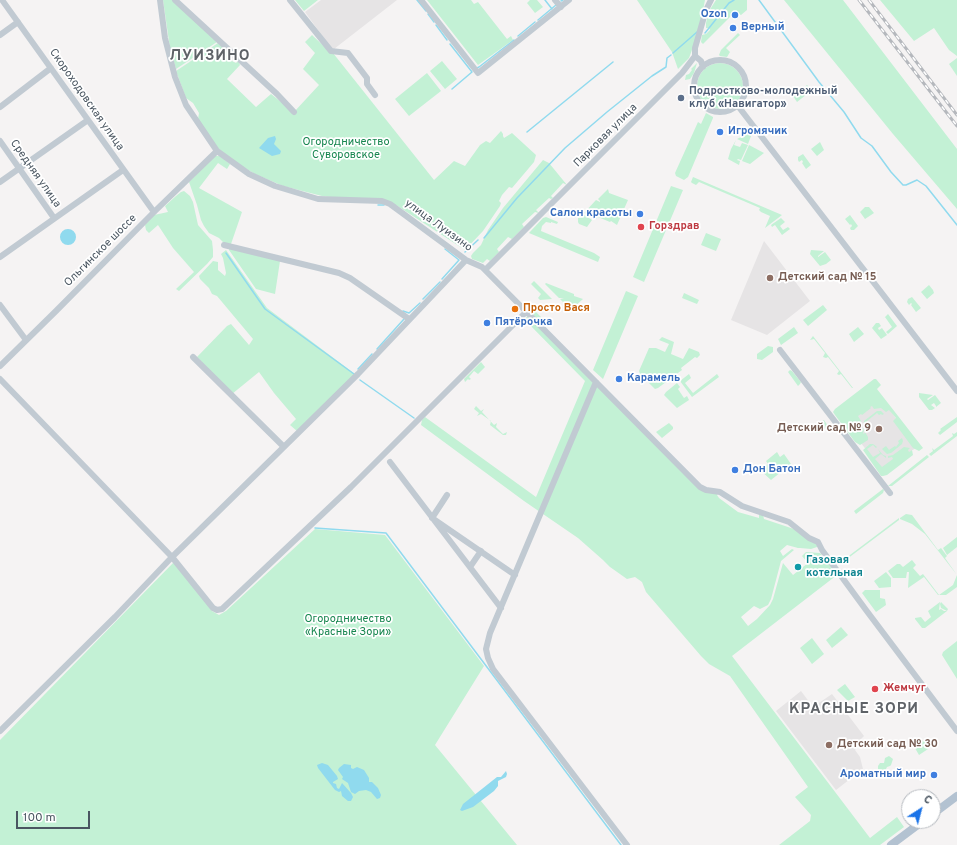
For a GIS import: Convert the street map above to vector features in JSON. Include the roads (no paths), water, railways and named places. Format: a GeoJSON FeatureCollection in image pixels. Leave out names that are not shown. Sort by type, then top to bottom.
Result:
{"type":"FeatureCollection","features":[{"type":"Feature","properties":{"kind":"main road"},"geometry":{"type":"LineString","coordinates":[[941,808],[957,796]]}},
{"type":"Feature","properties":{"kind":"main road"},"geometry":{"type":"LineString","coordinates":[[892,845],[913,829]]}},
{"type":"Feature","properties":{"kind":"street","name":"Скороходовская улица"},"geometry":{"type":"LineString","coordinates":[[2,0],[154,212]]}},
{"type":"Feature","properties":{"kind":"street","name":"улица Луизино"},"geometry":{"type":"LineString","coordinates":[[160,0],[165,38],[175,77],[186,105],[217,151],[249,174],[283,189],[318,198],[382,202],[390,204],[466,260],[479,265],[486,270],[700,487],[720,492],[742,506],[789,522],[809,538],[818,542],[822,550],[866,610],[957,731]]}},
{"type":"Feature","properties":{"kind":"street"},"geometry":{"type":"LineString","coordinates":[[175,0],[277,94],[294,112]]}},
{"type":"Feature","properties":{"kind":"street"},"geometry":{"type":"LineString","coordinates":[[290,0],[331,50],[348,53],[367,78],[367,84],[376,94]]}},
{"type":"Feature","properties":{"kind":"street"},"geometry":{"type":"LineString","coordinates":[[421,0],[478,73],[569,0]]}},
{"type":"Feature","properties":{"kind":"street"},"geometry":{"type":"LineString","coordinates":[[556,0],[561,7]]}},
{"type":"Feature","properties":{"kind":"street","name":"Парковая улица"},"geometry":{"type":"LineString","coordinates":[[486,270],[682,73],[695,56],[695,48],[706,10],[711,0]]}},
{"type":"Feature","properties":{"kind":"street"},"geometry":{"type":"LineString","coordinates":[[0,35],[18,22]]}},
{"type":"Feature","properties":{"kind":"street"},"geometry":{"type":"LineString","coordinates":[[695,56],[701,61],[703,67]]}},
{"type":"Feature","properties":{"kind":"street"},"geometry":{"type":"LineString","coordinates":[[722,61],[738,67],[744,76],[746,86],[744,97],[738,106],[721,112],[710,110],[703,105],[695,94],[694,84],[703,67],[713,62],[722,61]]}},
{"type":"Feature","properties":{"kind":"street"},"geometry":{"type":"LineString","coordinates":[[0,107],[51,68]]}},
{"type":"Feature","properties":{"kind":"street"},"geometry":{"type":"LineString","coordinates":[[738,106],[957,392]]}},
{"type":"Feature","properties":{"kind":"street"},"geometry":{"type":"LineString","coordinates":[[0,182],[88,120]]}},
{"type":"Feature","properties":{"kind":"street","name":"Средняя улица"},"geometry":{"type":"LineString","coordinates":[[0,141],[54,218]]}},
{"type":"Feature","properties":{"kind":"street","name":"Ольгинское шоссе"},"geometry":{"type":"LineString","coordinates":[[0,366],[217,151]]}},
{"type":"Feature","properties":{"kind":"street"},"geometry":{"type":"LineString","coordinates":[[0,257],[123,170]]}},
{"type":"Feature","properties":{"kind":"street"},"geometry":{"type":"LineString","coordinates":[[224,245],[338,273],[350,278],[409,319]]}},
{"type":"Feature","properties":{"kind":"street"},"geometry":{"type":"LineString","coordinates":[[0,731],[110,622],[172,557],[358,374],[466,260]]}},
{"type":"Feature","properties":{"kind":"street"},"geometry":{"type":"LineString","coordinates":[[0,305],[26,340]]}},
{"type":"Feature","properties":{"kind":"street"},"geometry":{"type":"LineString","coordinates":[[0,379],[172,557],[213,608],[217,610],[222,609],[351,487],[527,311]]}},
{"type":"Feature","properties":{"kind":"street"},"geometry":{"type":"LineString","coordinates":[[780,350],[890,493]]}},
{"type":"Feature","properties":{"kind":"street"},"geometry":{"type":"LineString","coordinates":[[193,357],[284,447]]}},
{"type":"Feature","properties":{"kind":"street"},"geometry":{"type":"LineString","coordinates":[[596,382],[487,644],[488,658],[511,693],[627,845]]}},
{"type":"Feature","properties":{"kind":"street"},"geometry":{"type":"LineString","coordinates":[[390,462],[501,608]]}},
{"type":"Feature","properties":{"kind":"street"},"geometry":{"type":"LineString","coordinates":[[432,518],[447,495]]}},
{"type":"Feature","properties":{"kind":"street"},"geometry":{"type":"LineString","coordinates":[[432,518],[515,575]]}},
{"type":"Feature","properties":{"kind":"street"},"geometry":{"type":"LineString","coordinates":[[470,567],[481,551]]}},
{"type":"Feature","properties":{"kind":"water"},"geometry":{"type":"Polygon","coordinates":[[[275,136],[276,139],[274,144],[281,151],[280,154],[272,156],[259,148],[268,138],[275,136]]]}},
{"type":"Feature","properties":{"kind":"water"},"geometry":{"type":"Polygon","coordinates":[[[68,229],[74,231],[76,237],[74,243],[68,245],[62,243],[60,237],[62,231],[68,229]]]}},
{"type":"Feature","properties":{"kind":"water"},"geometry":{"type":"Polygon","coordinates":[[[322,763],[328,765],[337,776],[338,779],[333,783],[336,784],[337,788],[339,789],[342,783],[351,793],[353,797],[351,801],[348,801],[342,796],[341,791],[339,792],[335,790],[318,768],[317,765],[322,763]]]}},
{"type":"Feature","properties":{"kind":"water"},"geometry":{"type":"Polygon","coordinates":[[[344,764],[351,765],[351,768],[353,769],[357,767],[364,770],[369,778],[369,782],[372,782],[378,788],[381,795],[380,798],[377,799],[371,792],[366,790],[359,791],[355,794],[351,792],[348,783],[342,779],[343,777],[338,770],[344,764]]]}},
{"type":"Feature","properties":{"kind":"water"},"geometry":{"type":"Polygon","coordinates":[[[506,771],[506,777],[498,781],[498,786],[494,791],[473,807],[462,811],[460,810],[463,804],[497,777],[501,777],[506,771]]]}},
{"type":"Feature","properties":{"kind":"waterway"},"geometry":{"type":"LineString","coordinates":[[417,0],[426,11]]}},
{"type":"Feature","properties":{"kind":"waterway"},"geometry":{"type":"LineString","coordinates":[[545,0],[552,9]]}},
{"type":"Feature","properties":{"kind":"waterway"},"geometry":{"type":"LineString","coordinates":[[705,33],[729,3],[734,0]]}},
{"type":"Feature","properties":{"kind":"waterway"},"geometry":{"type":"LineString","coordinates":[[759,0],[819,82],[844,112],[861,138],[872,146],[891,172],[903,185],[917,180],[926,186],[957,225]]}},
{"type":"Feature","properties":{"kind":"waterway"},"geometry":{"type":"LineString","coordinates":[[538,20],[556,5]]}},
{"type":"Feature","properties":{"kind":"waterway"},"geometry":{"type":"LineString","coordinates":[[428,14],[434,22]]}},
{"type":"Feature","properties":{"kind":"waterway"},"geometry":{"type":"LineString","coordinates":[[518,36],[535,22]]}},
{"type":"Feature","properties":{"kind":"waterway"},"geometry":{"type":"LineString","coordinates":[[436,25],[447,40]]}},
{"type":"Feature","properties":{"kind":"waterway"},"geometry":{"type":"LineString","coordinates":[[673,53],[697,32]]}},
{"type":"Feature","properties":{"kind":"waterway"},"geometry":{"type":"LineString","coordinates":[[477,68],[514,40]]}},
{"type":"Feature","properties":{"kind":"waterway"},"geometry":{"type":"LineString","coordinates":[[450,44],[472,72],[452,89]]}},
{"type":"Feature","properties":{"kind":"waterway"},"geometry":{"type":"LineString","coordinates":[[484,238],[517,198],[565,148],[607,112],[652,76],[666,67],[667,58],[671,55]]}},
{"type":"Feature","properties":{"kind":"waterway"},"geometry":{"type":"LineString","coordinates":[[527,132],[613,62]]}},
{"type":"Feature","properties":{"kind":"waterway"},"geometry":{"type":"LineString","coordinates":[[378,205],[384,205]]}},
{"type":"Feature","properties":{"kind":"waterway"},"geometry":{"type":"LineString","coordinates":[[465,252],[478,240]]}},
{"type":"Feature","properties":{"kind":"waterway"},"geometry":{"type":"LineString","coordinates":[[442,279],[459,260],[445,249]]}},
{"type":"Feature","properties":{"kind":"waterway"},"geometry":{"type":"LineString","coordinates":[[226,253],[265,309],[354,374]]}},
{"type":"Feature","properties":{"kind":"waterway"},"geometry":{"type":"LineString","coordinates":[[423,299],[440,282]]}},
{"type":"Feature","properties":{"kind":"waterway"},"geometry":{"type":"LineString","coordinates":[[403,311],[409,313],[420,303]]}},
{"type":"Feature","properties":{"kind":"waterway"},"geometry":{"type":"LineString","coordinates":[[377,349],[404,319]]}},
{"type":"Feature","properties":{"kind":"waterway"},"geometry":{"type":"LineString","coordinates":[[358,369],[372,354]]}},
{"type":"Feature","properties":{"kind":"waterway"},"geometry":{"type":"LineString","coordinates":[[360,380],[414,418]]}},
{"type":"Feature","properties":{"kind":"waterway"},"geometry":{"type":"LineString","coordinates":[[315,528],[386,533],[621,845]]}},
{"type":"Feature","properties":{"kind":"railway"},"geometry":{"type":"LineString","coordinates":[[859,0],[957,126]]}},
{"type":"Feature","properties":{"kind":"railway"},"geometry":{"type":"LineString","coordinates":[[869,0],[957,115]]}},
{"type":"Feature","properties":{"kind":"place","name":"Ozon"},"geometry":{"type":"Point","coordinates":[735,15]}},
{"type":"Feature","properties":{"kind":"place","name":"Верный"},"geometry":{"type":"Point","coordinates":[733,28]}},
{"type":"Feature","properties":{"kind":"place","name":"Подростково-молодежный клуб «Навигатор»"},"geometry":{"type":"Point","coordinates":[681,98]}},
{"type":"Feature","properties":{"kind":"place","name":"Игромячик"},"geometry":{"type":"Point","coordinates":[720,132]}},
{"type":"Feature","properties":{"kind":"place","name":"Салон красоты"},"geometry":{"type":"Point","coordinates":[640,214]}},
{"type":"Feature","properties":{"kind":"place","name":"Горздрав"},"geometry":{"type":"Point","coordinates":[641,227]}},
{"type":"Feature","properties":{"kind":"place","name":"Детский сад № 15"},"geometry":{"type":"Point","coordinates":[770,278]}},
{"type":"Feature","properties":{"kind":"place","name":"Просто Вася"},"geometry":{"type":"Point","coordinates":[515,309]}},
{"type":"Feature","properties":{"kind":"place","name":"Пятёрочка"},"geometry":{"type":"Point","coordinates":[487,323]}},
{"type":"Feature","properties":{"kind":"place","name":"Карамель"},"geometry":{"type":"Point","coordinates":[619,379]}},
{"type":"Feature","properties":{"kind":"place","name":"Детский сад № 9"},"geometry":{"type":"Point","coordinates":[879,429]}},
{"type":"Feature","properties":{"kind":"place","name":"Дон Батон"},"geometry":{"type":"Point","coordinates":[735,470]}},
{"type":"Feature","properties":{"kind":"place","name":"Газовая котельная"},"geometry":{"type":"Point","coordinates":[798,567]}},
{"type":"Feature","properties":{"kind":"place","name":"Жемчуг"},"geometry":{"type":"Point","coordinates":[875,689]}},
{"type":"Feature","properties":{"kind":"place","name":"Детский сад № 30"},"geometry":{"type":"Point","coordinates":[829,745]}},
{"type":"Feature","properties":{"kind":"place","name":"Ароматный мир"},"geometry":{"type":"Point","coordinates":[934,775]}},
{"type":"Feature","properties":{"kind":"district","name":"ЛУИЗИНО"},"geometry":{"type":"Point","coordinates":[210,57]}},
{"type":"Feature","properties":{"kind":"district","name":"КРАСНЫЕ ЗОРИ"},"geometry":{"type":"Point","coordinates":[854,710]}},
{"type":"Feature","properties":{"kind":"park label","name":"Огородничество Суворовское"},"geometry":{"type":"Point","coordinates":[346,149]}},
{"type":"Feature","properties":{"kind":"park label","name":"Огородничество «Красные Зори»"},"geometry":{"type":"Point","coordinates":[348,626]}}]}
